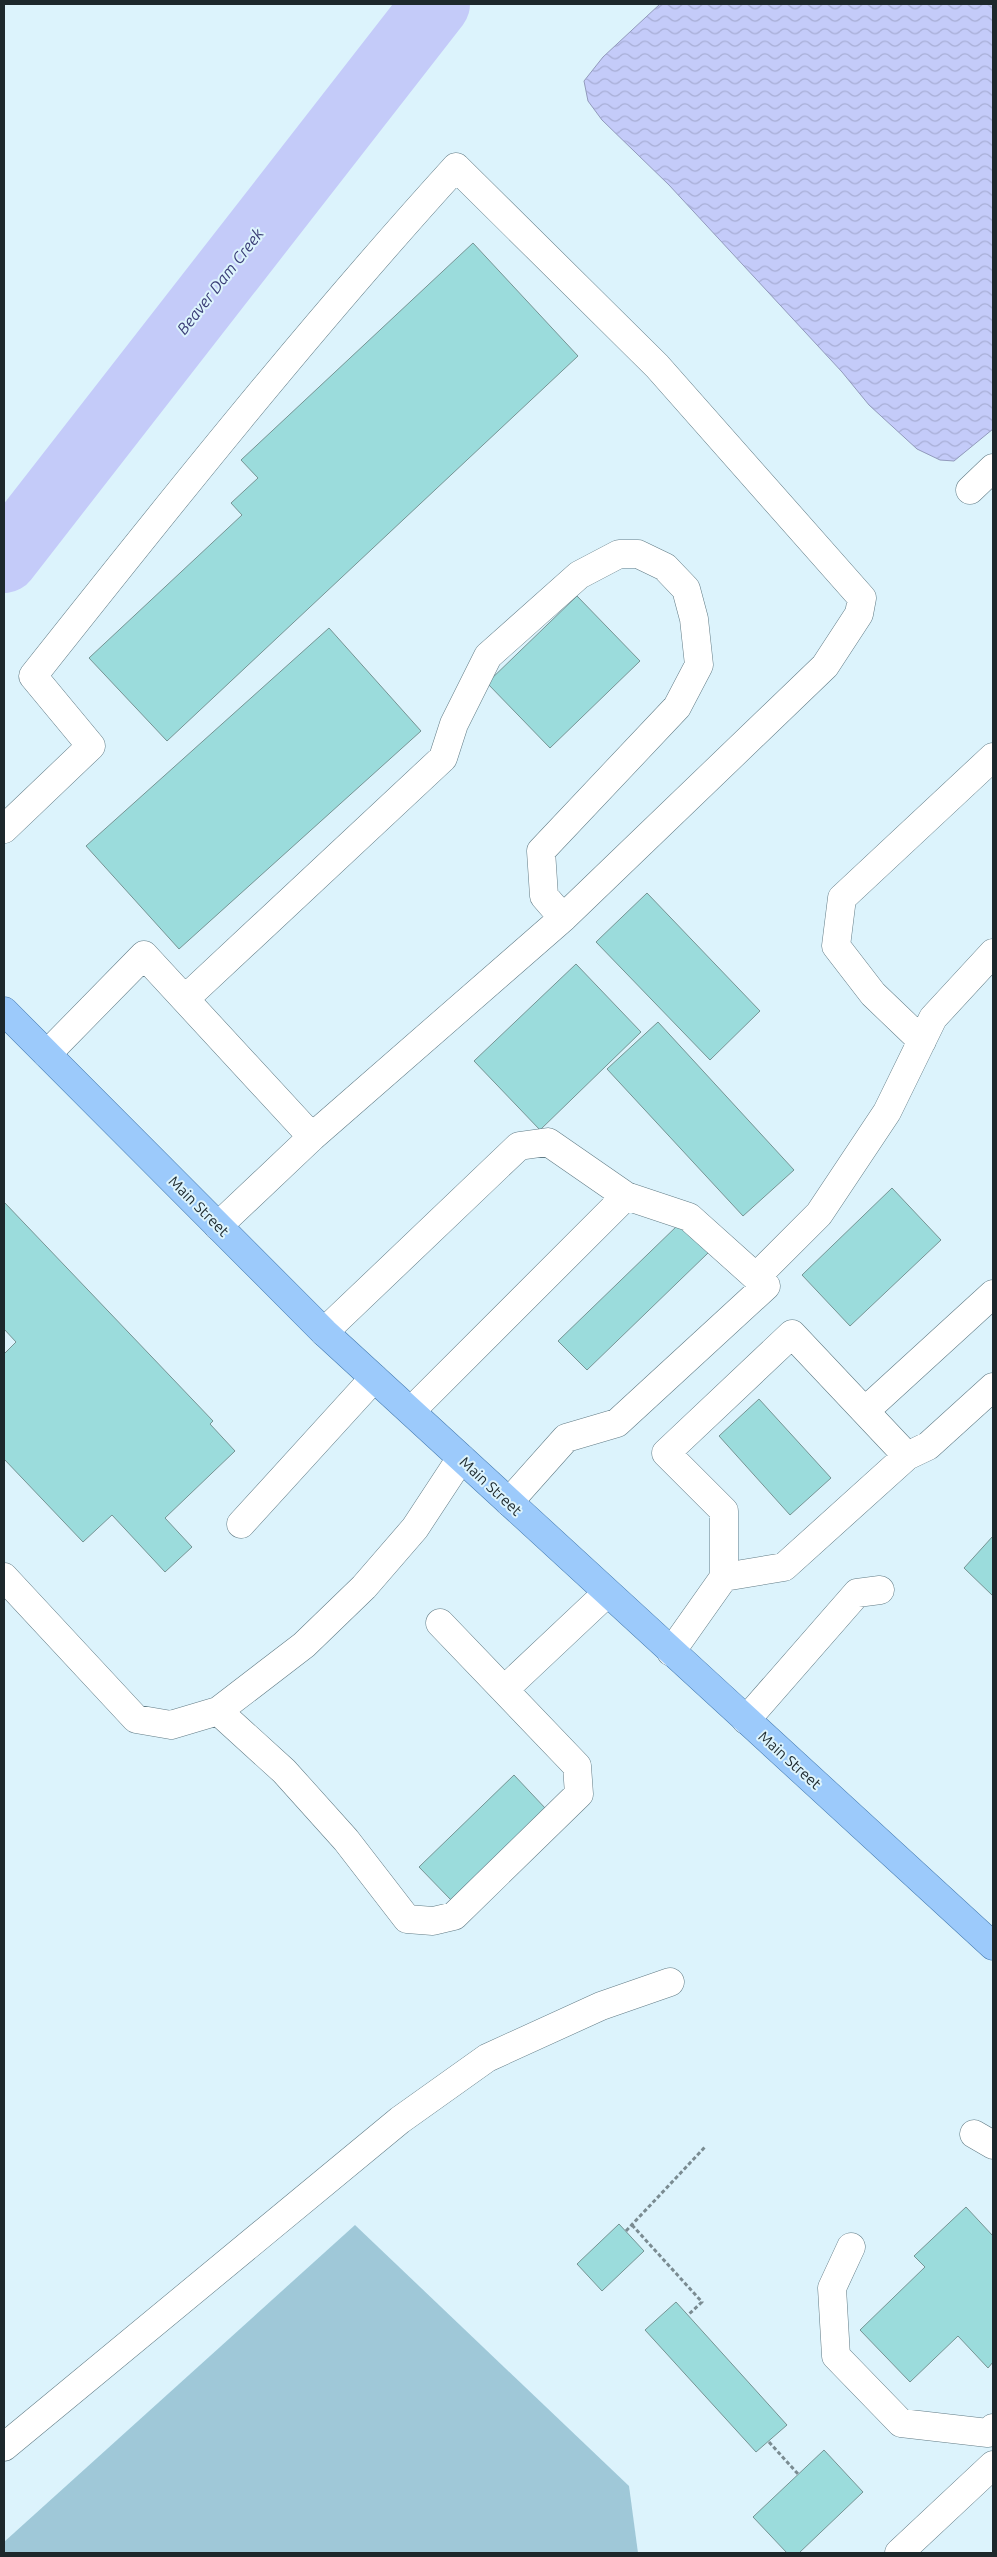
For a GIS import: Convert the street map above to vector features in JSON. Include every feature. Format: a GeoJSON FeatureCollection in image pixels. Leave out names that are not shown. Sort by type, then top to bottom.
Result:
{"type":"FeatureCollection","features":[{"type":"Feature","properties":{"kind":"main road","name":"Main Street"},"geometry":{"type":"LineString","coordinates":[[4,1011],[324,1332],[993,1946]]}},
{"type":"Feature","properties":{"kind":"street"},"geometry":{"type":"LineString","coordinates":[[4,829],[91,746],[33,676],[162,513],[361,272],[456,167],[657,366],[862,598],[859,614],[825,666],[563,918],[312,1137],[218,1226]]}},
{"type":"Feature","properties":{"kind":"street"},"geometry":{"type":"LineString","coordinates":[[970,490],[993,468]]}},
{"type":"Feature","properties":{"kind":"street"},"geometry":{"type":"LineString","coordinates":[[185,999],[443,758],[454,724],[488,656],[579,575],[619,554],[638,554],[665,567],[686,589],[694,619],[699,665],[677,707],[541,851],[544,896],[563,918]]}},
{"type":"Feature","properties":{"kind":"street"},"geometry":{"type":"LineString","coordinates":[[922,1041],[873,994],[836,946],[842,898],[993,757]]}},
{"type":"Feature","properties":{"kind":"street"},"geometry":{"type":"LineString","coordinates":[[756,1277],[819,1214],[887,1112],[933,1018],[993,953]]}},
{"type":"Feature","properties":{"kind":"street"},"geometry":{"type":"LineString","coordinates":[[47,1054],[144,955],[312,1137]]}},
{"type":"Feature","properties":{"kind":"street"},"geometry":{"type":"LineString","coordinates":[[324,1332],[519,1146],[548,1142],[626,1196],[689,1217],[766,1286],[617,1423],[566,1438],[509,1502]]}},
{"type":"Feature","properties":{"kind":"street"},"geometry":{"type":"LineString","coordinates":[[411,1411],[626,1196]]}},
{"type":"Feature","properties":{"kind":"street"},"geometry":{"type":"LineString","coordinates":[[864,1411],[993,1294]]}},
{"type":"Feature","properties":{"kind":"street"},"geometry":{"type":"LineString","coordinates":[[671,1652],[724,1577],[724,1511],[666,1453],[792,1334],[906,1456]]}},
{"type":"Feature","properties":{"kind":"street"},"geometry":{"type":"LineString","coordinates":[[241,1524],[374,1378]]}},
{"type":"Feature","properties":{"kind":"street"},"geometry":{"type":"LineString","coordinates":[[724,1577],[784,1567],[906,1456],[928,1446],[993,1387]]}},
{"type":"Feature","properties":{"kind":"street"},"geometry":{"type":"LineString","coordinates":[[4,1577],[136,1719],[171,1725],[218,1712],[304,1645],[364,1587],[415,1528],[462,1458]]}},
{"type":"Feature","properties":{"kind":"street"},"geometry":{"type":"LineString","coordinates":[[746,1720],[857,1593],[880,1590]]}},
{"type":"Feature","properties":{"kind":"street"},"geometry":{"type":"LineString","coordinates":[[505,1689],[607,1593]]}},
{"type":"Feature","properties":{"kind":"street"},"geometry":{"type":"LineString","coordinates":[[218,1712],[284,1771],[346,1840],[408,1919],[433,1921],[454,1916],[579,1794],[577,1766],[440,1623]]}},
{"type":"Feature","properties":{"kind":"street"},"geometry":{"type":"LineString","coordinates":[[4,2447],[400,2120],[487,2058],[601,2006],[670,1982]]}},
{"type":"Feature","properties":{"kind":"street"},"geometry":{"type":"LineString","coordinates":[[851,2247],[832,2288],[836,2356],[901,2423],[991,2430]]}},
{"type":"Feature","properties":{"kind":"street"},"geometry":{"type":"LineString","coordinates":[[899,2553],[993,2465]]}},
{"type":"Feature","properties":{"kind":"path"},"geometry":{"type":"LineString","coordinates":[[626,2231],[705,2147]]}},
{"type":"Feature","properties":{"kind":"path"},"geometry":{"type":"LineString","coordinates":[[632,2225],[702,2302],[688,2315]]}},
{"type":"Feature","properties":{"kind":"path"},"geometry":{"type":"LineString","coordinates":[[769,2442],[798,2474]]}},
{"type":"Feature","properties":{"kind":"shaded area"},"geometry":{"type":"Polygon","coordinates":[[[355,2225],[629,2486],[638,2553],[4,2553],[4,2542],[355,2225]]]}},
{"type":"Feature","properties":{"kind":"water"},"geometry":{"type":"Polygon","coordinates":[[[660,4],[993,4],[993,429],[954,461],[940,460],[917,449],[869,405],[842,372],[669,185],[602,120],[588,101],[584,81],[603,57],[660,4]]]}},
{"type":"Feature","properties":{"kind":"building"},"geometry":{"type":"Polygon","coordinates":[[[473,243],[578,356],[167,741],[89,658],[242,515],[231,503],[258,478],[241,460],[473,243]]]}},
{"type":"Feature","properties":{"kind":"building"},"geometry":{"type":"Polygon","coordinates":[[[577,596],[640,661],[550,748],[487,683],[577,596]]]}},
{"type":"Feature","properties":{"kind":"building"},"geometry":{"type":"Polygon","coordinates":[[[329,628],[421,731],[179,949],[86,846],[329,628]]]}},
{"type":"Feature","properties":{"kind":"building"},"geometry":{"type":"Polygon","coordinates":[[[647,893],[760,1011],[710,1060],[596,942],[647,893]]]}},
{"type":"Feature","properties":{"kind":"building"},"geometry":{"type":"Polygon","coordinates":[[[576,964],[641,1032],[540,1130],[474,1061],[576,964]]]}},
{"type":"Feature","properties":{"kind":"building"},"geometry":{"type":"Polygon","coordinates":[[[658,1022],[794,1170],[743,1216],[607,1069],[658,1022]]]}},
{"type":"Feature","properties":{"kind":"building"},"geometry":{"type":"Polygon","coordinates":[[[892,1188],[941,1240],[850,1326],[802,1275],[892,1188]]]}},
{"type":"Feature","properties":{"kind":"building"},"geometry":{"type":"Polygon","coordinates":[[[4,1202],[213,1421],[210,1424],[235,1451],[165,1518],[192,1547],[165,1572],[112,1515],[83,1542],[4,1459],[4,1354],[16,1342],[4,1329],[4,1202]]]}},
{"type":"Feature","properties":{"kind":"building"},"geometry":{"type":"Polygon","coordinates":[[[679,1224],[708,1253],[587,1370],[558,1341],[679,1224]]]}},
{"type":"Feature","properties":{"kind":"building"},"geometry":{"type":"Polygon","coordinates":[[[759,1399],[831,1478],[790,1515],[719,1436],[759,1399]]]}},
{"type":"Feature","properties":{"kind":"building"},"geometry":{"type":"Polygon","coordinates":[[[993,1536],[993,1596],[964,1568],[993,1536]]]}},
{"type":"Feature","properties":{"kind":"building"},"geometry":{"type":"Polygon","coordinates":[[[514,1775],[546,1809],[451,1900],[419,1867],[514,1775]]]}},
{"type":"Feature","properties":{"kind":"building"},"geometry":{"type":"Polygon","coordinates":[[[966,2207],[993,2236],[993,2362],[988,2368],[958,2336],[910,2382],[860,2330],[925,2267],[914,2256],[966,2207]]]}},
{"type":"Feature","properties":{"kind":"building"},"geometry":{"type":"Polygon","coordinates":[[[619,2224],[644,2251],[602,2291],[577,2264],[619,2224]]]}},
{"type":"Feature","properties":{"kind":"building"},"geometry":{"type":"Polygon","coordinates":[[[676,2302],[787,2425],[756,2452],[645,2330],[676,2302]]]}},
{"type":"Feature","properties":{"kind":"building"},"geometry":{"type":"Polygon","coordinates":[[[824,2450],[863,2492],[799,2553],[787,2553],[753,2517],[824,2450]]]}},
{"type":"Feature","properties":{"kind":"waterway","name":"Beaver Dam Creek"},"geometry":{"type":"LineString","coordinates":[[4,559],[436,4]]}}]}
